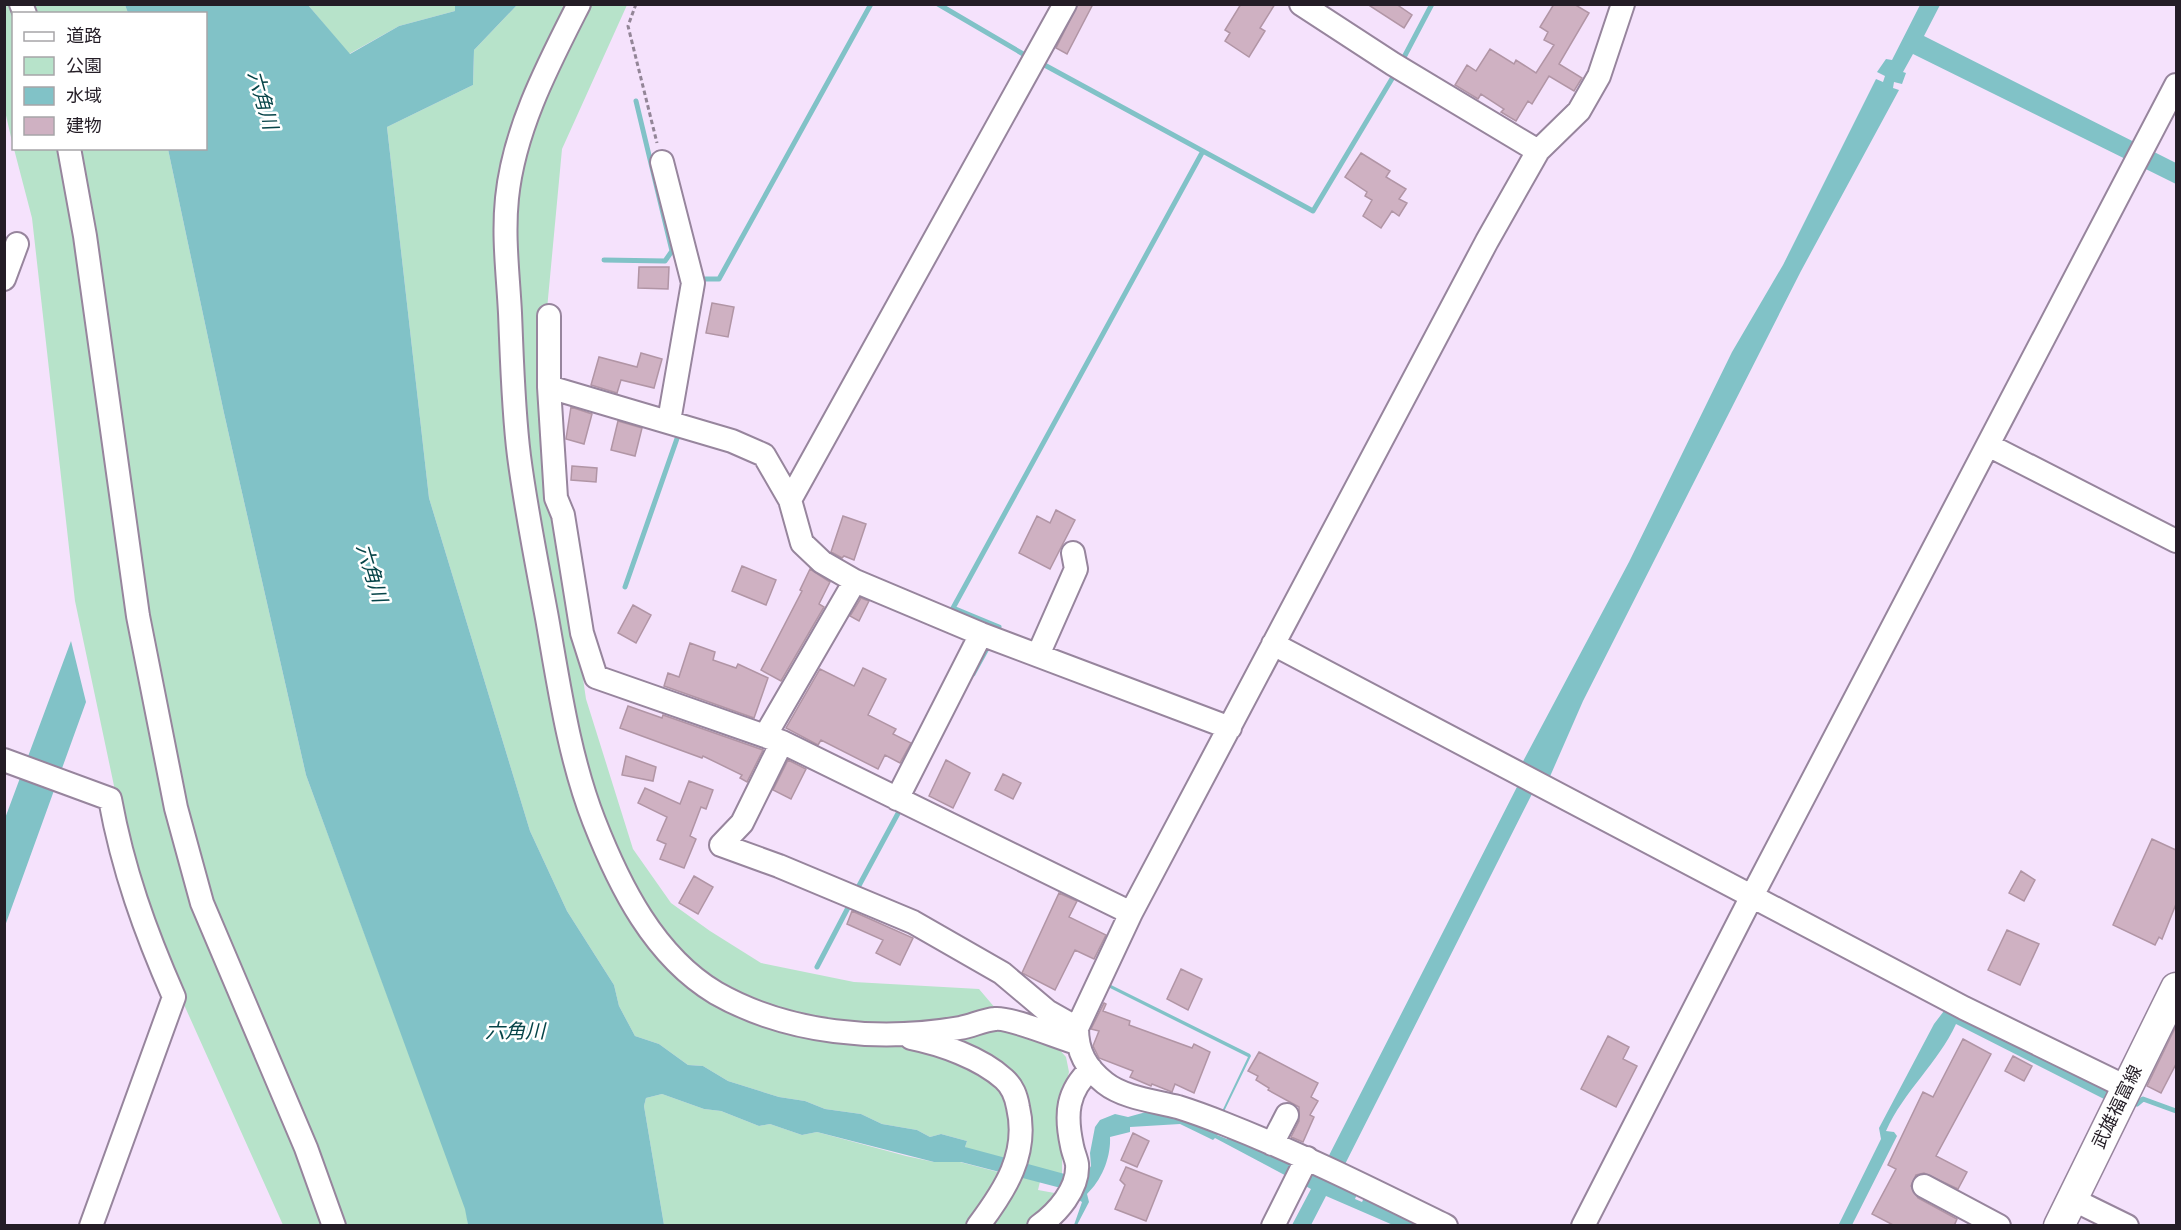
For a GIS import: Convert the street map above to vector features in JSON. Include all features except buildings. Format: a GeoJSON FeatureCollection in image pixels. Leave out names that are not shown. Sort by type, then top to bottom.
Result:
{"type":"FeatureCollection","features":[{"type":"Feature","properties":{"kind":"main road","name":"武雄福富線"},"geometry":{"type":"LineString","coordinates":[[2059,1226],[2176,988]]}},
{"type":"Feature","properties":{"kind":"street"},"geometry":{"type":"LineString","coordinates":[[579,4],[543,75],[516,149],[507,200],[505,248],[519,454],[557,673],[573,749],[593,818],[622,884],[650,930],[681,967],[715,992],[749,1009],[787,1022],[831,1031],[895,1035],[929,1042],[974,1060],[1004,1078],[1015,1092],[1021,1120],[1020,1150],[1002,1195],[978,1226]]}},
{"type":"Feature","properties":{"kind":"street"},"geometry":{"type":"LineString","coordinates":[[793,495],[1065,4]]}},
{"type":"Feature","properties":{"kind":"street"},"geometry":{"type":"LineString","coordinates":[[1301,4],[1399,68],[1538,151]]}},
{"type":"Feature","properties":{"kind":"street"},"geometry":{"type":"LineString","coordinates":[[1446,1226],[1310,1159],[1219,1122],[1132,1095],[1105,1083],[1082,1060],[1077,1036],[1131,913],[1538,151],[1579,111],[1599,76],[1623,4]]}},
{"type":"Feature","properties":{"kind":"street"},"geometry":{"type":"LineString","coordinates":[[1583,1226],[1752,896],[2176,85]]}},
{"type":"Feature","properties":{"kind":"street"},"geometry":{"type":"LineString","coordinates":[[69,150],[85,236],[138,616],[176,808],[202,903],[306,1148],[334,1226]]}},
{"type":"Feature","properties":{"kind":"street"},"geometry":{"type":"LineString","coordinates":[[662,162],[693,283],[678,425]]}},
{"type":"Feature","properties":{"kind":"street"},"geometry":{"type":"LineString","coordinates":[[4,279],[18,244]]}},
{"type":"Feature","properties":{"kind":"street"},"geometry":{"type":"LineString","coordinates":[[549,316],[549,387],[556,498],[563,515],[582,633],[596,677],[773,739],[1131,913]]}},
{"type":"Feature","properties":{"kind":"street"},"geometry":{"type":"LineString","coordinates":[[549,387],[732,441],[764,455],[793,495],[802,543],[822,562],[855,581],[989,637],[1230,728]]}},
{"type":"Feature","properties":{"kind":"street"},"geometry":{"type":"LineString","coordinates":[[1988,445],[2176,541]]}},
{"type":"Feature","properties":{"kind":"street"},"geometry":{"type":"LineString","coordinates":[[1038,655],[1076,569],[1073,553]]}},
{"type":"Feature","properties":{"kind":"street"},"geometry":{"type":"LineString","coordinates":[[855,581],[773,739],[742,823],[721,845],[855,897],[912,922],[1002,973],[1077,1036]]}},
{"type":"Feature","properties":{"kind":"street"},"geometry":{"type":"LineString","coordinates":[[901,802],[989,637]]}},
{"type":"Feature","properties":{"kind":"street"},"geometry":{"type":"LineString","coordinates":[[1273,644],[1964,1008],[2126,1088]]}},
{"type":"Feature","properties":{"kind":"street"},"geometry":{"type":"LineString","coordinates":[[4,760],[110,799],[119,846],[145,931],[174,997],[91,1226]]}},
{"type":"Feature","properties":{"kind":"street"},"geometry":{"type":"LineString","coordinates":[[895,1035],[961,1028],[998,1018],[1077,1036]]}},
{"type":"Feature","properties":{"kind":"street"},"geometry":{"type":"LineString","coordinates":[[1039,1226],[1050,1218],[1074,1184],[1077,1163],[1068,1110],[1077,1082],[1091,1069]]}},
{"type":"Feature","properties":{"kind":"street"},"geometry":{"type":"LineString","coordinates":[[1272,1144],[1287,1115]]}},
{"type":"Feature","properties":{"kind":"street"},"geometry":{"type":"LineString","coordinates":[[1273,1226],[1310,1159]]}},
{"type":"Feature","properties":{"kind":"street"},"geometry":{"type":"LineString","coordinates":[[1924,1186],[1999,1226]]}},
{"type":"Feature","properties":{"kind":"street"},"geometry":{"type":"LineString","coordinates":[[2072,1199],[2127,1226]]}},
{"type":"Feature","properties":{"kind":"path"},"geometry":{"type":"LineString","coordinates":[[636,4],[628,26],[662,162]]}},
{"type":"Feature","properties":{"kind":"green space"},"geometry":{"type":"Polygon","coordinates":[[[455,4],[455,11],[399,26],[349,54],[308,5],[455,4]]]}},
{"type":"Feature","properties":{"kind":"green space"},"geometry":{"type":"Polygon","coordinates":[[[4,5],[125,5],[128,12],[12,12],[12,142],[5,111],[4,5]]]}},
{"type":"Feature","properties":{"kind":"green space"},"geometry":{"type":"Polygon","coordinates":[[[517,5],[627,5],[562,149],[540,384],[586,699],[633,849],[671,903],[761,963],[854,982],[979,989],[1013,1029],[1050,1039],[1066,1057],[1069,1072],[1063,1095],[1062,1174],[1043,1169],[1038,1190],[1060,1194],[1032,1225],[664,1225],[644,1106],[646,1098],[662,1094],[704,1109],[721,1111],[759,1126],[770,1124],[802,1135],[817,1132],[906,1156],[934,1162],[960,1162],[1017,1177],[965,1147],[967,1141],[941,1134],[930,1137],[917,1130],[882,1124],[861,1114],[825,1109],[805,1101],[779,1097],[728,1081],[703,1066],[688,1065],[659,1044],[635,1036],[619,1006],[614,985],[567,911],[530,831],[429,498],[387,127],[473,85],[474,50],[517,5]]]}},
{"type":"Feature","properties":{"kind":"green space"},"geometry":{"type":"Polygon","coordinates":[[[14,150],[168,150],[224,413],[306,775],[466,1209],[468,1225],[283,1225],[150,929],[117,800],[75,601],[32,218],[14,150]]]}},
{"type":"Feature","properties":{"kind":"water","name":"六角川"},"geometry":{"type":"Polygon","coordinates":[[[125,5],[308,5],[350,54],[399,26],[455,11],[455,5],[517,5],[474,50],[473,85],[387,127],[429,498],[530,831],[567,911],[614,985],[619,1006],[635,1036],[659,1044],[688,1065],[703,1066],[728,1081],[779,1097],[805,1101],[825,1109],[861,1114],[882,1124],[917,1130],[930,1137],[941,1134],[967,1141],[965,1147],[1083,1179],[1091,1166],[1090,1153],[1095,1127],[1100,1120],[1115,1114],[1128,1117],[1146,1112],[1174,1114],[1214,1128],[1248,1057],[1108,987],[1109,984],[1250,1054],[1216,1128],[1219,1129],[1217,1135],[1227,1139],[1228,1135],[1318,1177],[1520,781],[1520,767],[1629,562],[1732,352],[1783,265],[1876,79],[1883,82],[1885,76],[1877,72],[1886,59],[1892,60],[1920,5],[1940,5],[1924,36],[2176,163],[2176,184],[1913,54],[1903,72],[1906,73],[1902,84],[1894,82],[1893,88],[1899,90],[1801,271],[1583,701],[1548,781],[1535,788],[1335,1184],[1357,1194],[1355,1199],[1362,1202],[1364,1198],[1421,1225],[1393,1225],[1326,1196],[1311,1225],[1292,1225],[1311,1189],[1215,1138],[1213,1140],[1180,1124],[1130,1127],[1130,1132],[1110,1137],[1109,1152],[1104,1168],[1097,1182],[1087,1194],[1089,1202],[1077,1225],[1074,1225],[1082,1202],[1077,1199],[1080,1193],[961,1162],[934,1162],[817,1132],[802,1135],[770,1124],[759,1126],[721,1111],[704,1109],[662,1094],[646,1098],[644,1106],[664,1225],[468,1225],[465,1209],[306,775],[224,413],[168,150],[207,150],[207,12],[128,12],[125,5]]]}},
{"type":"Feature","properties":{"kind":"water"},"geometry":{"type":"Polygon","coordinates":[[[71,641],[86,702],[5,926],[4,821],[71,641]]]}},
{"type":"Feature","properties":{"kind":"water"},"geometry":{"type":"Polygon","coordinates":[[[1947,1007],[2112,1088],[2106,1100],[1956,1024],[1940,1052],[1893,1117],[1886,1131],[1894,1132],[1897,1136],[1852,1225],[1838,1226],[1881,1139],[1879,1128],[1934,1024],[1947,1007]]]}},
{"type":"Feature","properties":{"kind":"waterway"},"geometry":{"type":"LineString","coordinates":[[699,279],[719,279],[871,4]]}},
{"type":"Feature","properties":{"kind":"waterway"},"geometry":{"type":"LineString","coordinates":[[938,4],[1030,58]]}},
{"type":"Feature","properties":{"kind":"waterway"},"geometry":{"type":"LineString","coordinates":[[1402,61],[1432,4]]}},
{"type":"Feature","properties":{"kind":"waterway"},"geometry":{"type":"LineString","coordinates":[[1039,62],[1313,211],[1396,72]]}},
{"type":"Feature","properties":{"kind":"waterway"},"geometry":{"type":"LineString","coordinates":[[636,101],[672,251],[677,250]]}},
{"type":"Feature","properties":{"kind":"waterway"},"geometry":{"type":"LineString","coordinates":[[995,635],[999,627],[953,608],[1203,151]]}},
{"type":"Feature","properties":{"kind":"waterway"},"geometry":{"type":"LineString","coordinates":[[604,260],[665,261],[672,251]]}},
{"type":"Feature","properties":{"kind":"waterway"},"geometry":{"type":"LineString","coordinates":[[625,587],[680,430]]}},
{"type":"Feature","properties":{"kind":"waterway"},"geometry":{"type":"LineString","coordinates":[[973,674],[990,643]]}},
{"type":"Feature","properties":{"kind":"waterway"},"geometry":{"type":"LineString","coordinates":[[855,893],[902,806]]}},
{"type":"Feature","properties":{"kind":"waterway"},"geometry":{"type":"LineString","coordinates":[[817,967],[851,902]]}},
{"type":"Feature","properties":{"kind":"waterway"},"geometry":{"type":"LineString","coordinates":[[2137,1104],[2143,1099],[2176,1111]]}}]}
